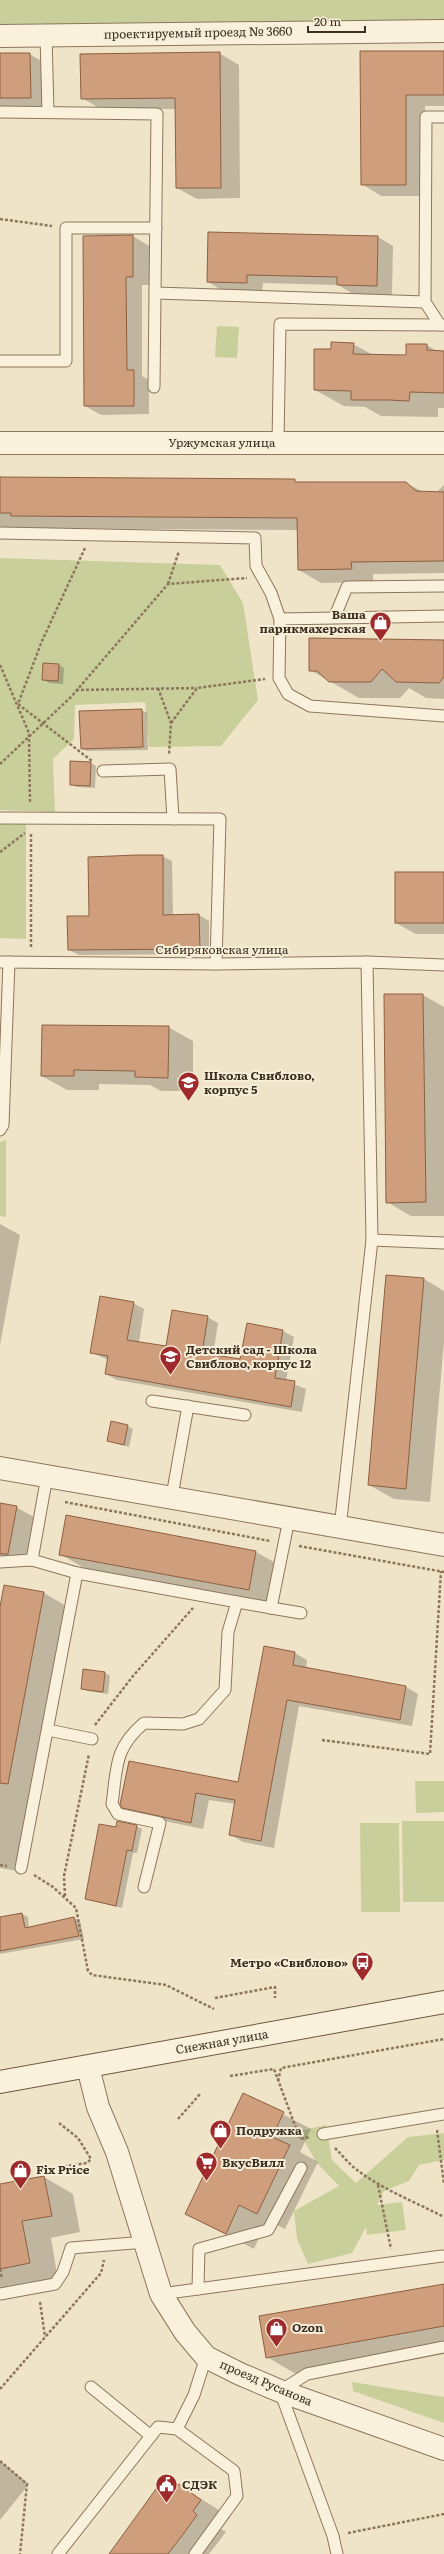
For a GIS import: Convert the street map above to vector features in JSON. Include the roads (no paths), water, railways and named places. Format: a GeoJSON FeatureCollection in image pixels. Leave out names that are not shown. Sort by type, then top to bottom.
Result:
{"type":"FeatureCollection","features":[{"type":"Feature","properties":{"kind":"street","name":"проектируемый проезд № 3660"},"geometry":{"type":"LineString","coordinates":[[0,36],[444,31]]}},
{"type":"Feature","properties":{"kind":"street","name":"Уржумская улица"},"geometry":{"type":"LineString","coordinates":[[0,443],[444,443]]}},
{"type":"Feature","properties":{"kind":"street"},"geometry":{"type":"LineString","coordinates":[[0,1468],[172,1496],[289,1519],[444,1545]]}},
{"type":"Feature","properties":{"kind":"street","name":"Снежная улица"},"geometry":{"type":"LineString","coordinates":[[0,2082],[444,2002]]}},
{"type":"Feature","properties":{"kind":"street","name":"проезд Русанова"},"geometry":{"type":"LineString","coordinates":[[88,2067],[98,2107],[117,2152],[161,2294],[185,2332],[206,2357],[240,2374],[280,2391],[444,2449]]}},
{"type":"Feature","properties":{"kind":"lane"},"geometry":{"type":"LineString","coordinates":[[46,35],[48,112]]}},
{"type":"Feature","properties":{"kind":"lane"},"geometry":{"type":"LineString","coordinates":[[0,112],[157,114],[154,388]]}},
{"type":"Feature","properties":{"kind":"lane"},"geometry":{"type":"LineString","coordinates":[[442,325],[425,302],[426,117],[444,117]]}},
{"type":"Feature","properties":{"kind":"lane"},"geometry":{"type":"LineString","coordinates":[[0,361],[66,361],[66,228],[156,228]]}},
{"type":"Feature","properties":{"kind":"lane"},"geometry":{"type":"LineString","coordinates":[[155,293],[425,302]]}},
{"type":"Feature","properties":{"kind":"lane"},"geometry":{"type":"LineString","coordinates":[[278,443],[280,324],[442,325]]}},
{"type":"Feature","properties":{"kind":"lane"},"geometry":{"type":"LineString","coordinates":[[0,533],[255,538],[256,566],[262,576],[280,619],[279,678],[288,694],[310,706],[444,716]]}},
{"type":"Feature","properties":{"kind":"lane"},"geometry":{"type":"LineString","coordinates":[[335,616],[347,586],[444,586]]}},
{"type":"Feature","properties":{"kind":"lane"},"geometry":{"type":"LineString","coordinates":[[280,619],[335,616],[444,616]]}},
{"type":"Feature","properties":{"kind":"lane"},"geometry":{"type":"LineString","coordinates":[[103,770],[170,769],[173,819]]}},
{"type":"Feature","properties":{"kind":"lane"},"geometry":{"type":"LineString","coordinates":[[0,818],[220,819],[216,964]]}},
{"type":"Feature","properties":{"kind":"lane"},"geometry":{"type":"LineString","coordinates":[[0,1130],[3,1125],[5,962]]}},
{"type":"Feature","properties":{"kind":"lane","name":"Сибиряковская улица"},"geometry":{"type":"LineString","coordinates":[[5,962],[216,964],[367,962],[444,965]]}},
{"type":"Feature","properties":{"kind":"lane"},"geometry":{"type":"LineString","coordinates":[[340,1528],[372,1240],[367,962]]}},
{"type":"Feature","properties":{"kind":"lane"},"geometry":{"type":"LineString","coordinates":[[372,1240],[444,1243]]}},
{"type":"Feature","properties":{"kind":"lane"},"geometry":{"type":"LineString","coordinates":[[152,1401],[245,1416]]}},
{"type":"Feature","properties":{"kind":"lane"},"geometry":{"type":"LineString","coordinates":[[172,1496],[188,1406]]}},
{"type":"Feature","properties":{"kind":"lane"},"geometry":{"type":"LineString","coordinates":[[32,1560],[47,1476]]}},
{"type":"Feature","properties":{"kind":"lane"},"geometry":{"type":"LineString","coordinates":[[271,1608],[289,1519]]}},
{"type":"Feature","properties":{"kind":"lane"},"geometry":{"type":"LineString","coordinates":[[0,1562],[32,1560],[77,1573],[301,1613]]}},
{"type":"Feature","properties":{"kind":"lane"},"geometry":{"type":"LineString","coordinates":[[21,1868],[77,1573]]}},
{"type":"Feature","properties":{"kind":"lane"},"geometry":{"type":"LineString","coordinates":[[144,1887],[160,1823],[118,1814],[112,1804],[120,1750],[128,1736],[144,1722],[183,1724],[199,1719],[225,1690],[228,1632],[237,1602]]}},
{"type":"Feature","properties":{"kind":"lane"},"geometry":{"type":"LineString","coordinates":[[48,1730],[92,1739]]}},
{"type":"Feature","properties":{"kind":"lane"},"geometry":{"type":"LineString","coordinates":[[323,2134],[439,2114]]}},
{"type":"Feature","properties":{"kind":"lane"},"geometry":{"type":"LineString","coordinates":[[198,2289],[199,2249],[268,2230],[301,2168]]}},
{"type":"Feature","properties":{"kind":"lane"},"geometry":{"type":"LineString","coordinates":[[0,2294],[55,2284],[63,2272],[71,2248],[146,2242]]}},
{"type":"Feature","properties":{"kind":"lane"},"geometry":{"type":"LineString","coordinates":[[161,2294],[442,2256]]}},
{"type":"Feature","properties":{"kind":"lane"},"geometry":{"type":"LineString","coordinates":[[337,2554],[333,2536],[280,2391],[308,2374],[444,2347]]}},
{"type":"Feature","properties":{"kind":"lane"},"geometry":{"type":"LineString","coordinates":[[178,2429],[194,2395],[206,2357]]}},
{"type":"Feature","properties":{"kind":"lane"},"geometry":{"type":"LineString","coordinates":[[91,2387],[151,2436]]}},
{"type":"Feature","properties":{"kind":"lane"},"geometry":{"type":"LineString","coordinates":[[58,2554],[158,2427],[178,2429],[234,2471],[238,2496],[195,2554]]}},
{"type":"Feature","properties":{"kind":"place","name":"Ваша парикмахерская"},"geometry":{"type":"Point","coordinates":[381,642]}},
{"type":"Feature","properties":{"kind":"place","name":"Школа Свиблово, корпус 5"},"geometry":{"type":"Point","coordinates":[189,1102]}},
{"type":"Feature","properties":{"kind":"place","name":"Детский сад - Школа Свиблово, корпус 12"},"geometry":{"type":"Point","coordinates":[171,1376]}},
{"type":"Feature","properties":{"kind":"place","name":"Метро «Свиблово»"},"geometry":{"type":"Point","coordinates":[363,1982]}},
{"type":"Feature","properties":{"kind":"place","name":"Подружка"},"geometry":{"type":"Point","coordinates":[221,2150]}},
{"type":"Feature","properties":{"kind":"place","name":"ВкусВилл"},"geometry":{"type":"Point","coordinates":[206,2182]}},
{"type":"Feature","properties":{"kind":"place","name":"Fix Price"},"geometry":{"type":"Point","coordinates":[21,2190]}},
{"type":"Feature","properties":{"kind":"place","name":"Ozon"},"geometry":{"type":"Point","coordinates":[276,2348]}},
{"type":"Feature","properties":{"kind":"place","name":"СДЭК"},"geometry":{"type":"Point","coordinates":[166,2504]}}]}
